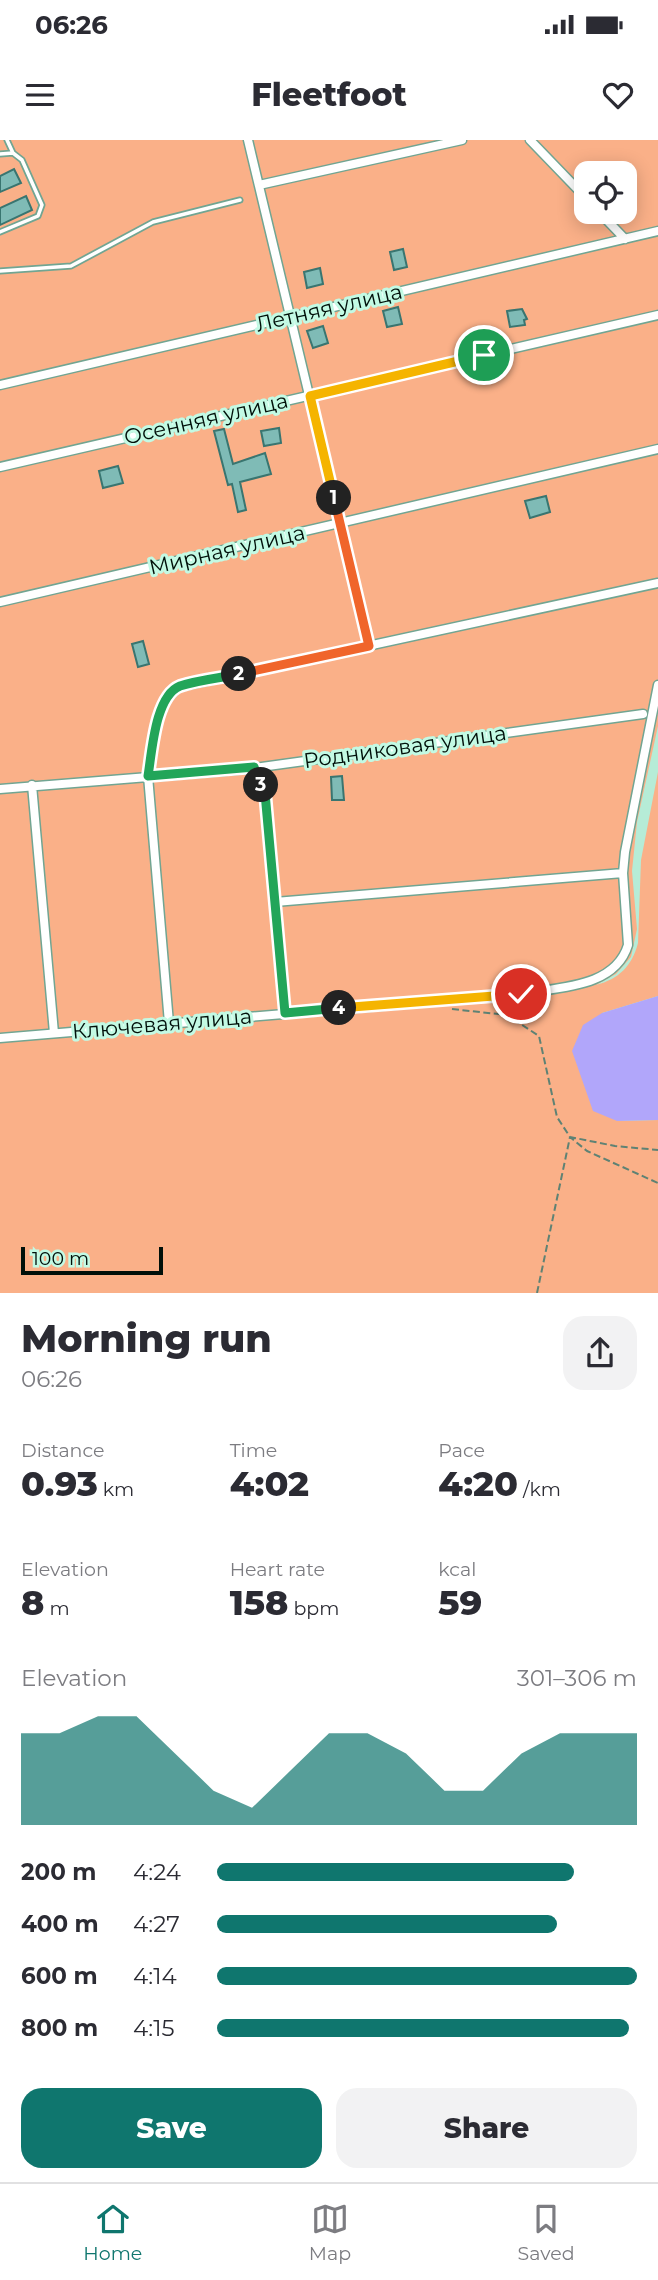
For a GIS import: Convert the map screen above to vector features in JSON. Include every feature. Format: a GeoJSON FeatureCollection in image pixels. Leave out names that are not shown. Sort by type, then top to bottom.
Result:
{"type":"FeatureCollection","features":[{"type":"Feature","properties":{"kind":"street"},"geometry":{"type":"LineString","coordinates":[[248,140],[369,646]]}},
{"type":"Feature","properties":{"kind":"street"},"geometry":{"type":"LineString","coordinates":[[259,185],[462,140]]}},
{"type":"Feature","properties":{"kind":"street"},"geometry":{"type":"LineString","coordinates":[[530,140],[574,186]]}},
{"type":"Feature","properties":{"kind":"street"},"geometry":{"type":"LineString","coordinates":[[611,224],[625,239]]}},
{"type":"Feature","properties":{"kind":"street","name":"Летняя улица"},"geometry":{"type":"LineString","coordinates":[[0,385],[658,231]]}},
{"type":"Feature","properties":{"kind":"street","name":"Осенняя улица"},"geometry":{"type":"LineString","coordinates":[[0,467],[658,315]]}},
{"type":"Feature","properties":{"kind":"street","name":"Мирная улица"},"geometry":{"type":"LineString","coordinates":[[0,603],[658,449]]}},
{"type":"Feature","properties":{"kind":"street"},"geometry":{"type":"LineString","coordinates":[[169,1023],[148,776],[158,716],[166,700],[178,687],[658,583]]}},
{"type":"Feature","properties":{"kind":"street","name":"Ключевая улица"},"geometry":{"type":"LineString","coordinates":[[0,1038],[521,994],[589,982],[616,968],[625,956],[628,945],[623,873],[629,824],[658,685]]}},
{"type":"Feature","properties":{"kind":"street","name":"Родниковая улица"},"geometry":{"type":"LineString","coordinates":[[0,789],[254,767],[643,714]]}},
{"type":"Feature","properties":{"kind":"street"},"geometry":{"type":"LineString","coordinates":[[254,767],[265,793],[285,1013]]}},
{"type":"Feature","properties":{"kind":"street"},"geometry":{"type":"LineString","coordinates":[[32,785],[54,1033]]}},
{"type":"Feature","properties":{"kind":"street"},"geometry":{"type":"LineString","coordinates":[[275,902],[623,873]]}},
{"type":"Feature","properties":{"kind":"lane"},"geometry":{"type":"LineString","coordinates":[[0,232],[38,216],[42,205],[22,160],[13,153],[7,140]]}},
{"type":"Feature","properties":{"kind":"lane"},"geometry":{"type":"LineString","coordinates":[[0,154],[13,153]]}},
{"type":"Feature","properties":{"kind":"lane"},"geometry":{"type":"LineString","coordinates":[[0,271],[71,266],[153,222],[240,200]]}},
{"type":"Feature","properties":{"kind":"path"},"geometry":{"type":"LineString","coordinates":[[453,1009],[507,1016],[539,1036],[557,1117],[570,1137],[587,1151],[658,1183]]}},
{"type":"Feature","properties":{"kind":"path"},"geometry":{"type":"LineString","coordinates":[[570,1137],[615,1146],[658,1150]]}},
{"type":"Feature","properties":{"kind":"path"},"geometry":{"type":"LineString","coordinates":[[537,1293],[570,1137]]}},
{"type":"Feature","properties":{"kind":"shaded area"},"geometry":{"type":"Polygon","coordinates":[[[0,140],[658,140],[658,726],[637,822],[632,871],[637,929],[631,957],[616,974],[596,985],[618,975],[628,965],[638,943],[641,860],[658,772],[658,996],[602,1013],[617,1121],[658,1120],[658,1293],[0,1293],[0,140]]]}},
{"type":"Feature","properties":{"kind":"shaded area"},"geometry":{"type":"Polygon","coordinates":[[[658,996],[658,1120],[617,1121],[593,1111],[572,1051],[583,1025],[602,1013],[658,996]]]}},
{"type":"Feature","properties":{"kind":"building"},"geometry":{"type":"Polygon","coordinates":[[[14,169],[21,183],[0,192],[0,176],[14,169]]]}},
{"type":"Feature","properties":{"kind":"building"},"geometry":{"type":"Polygon","coordinates":[[[26,196],[32,210],[0,225],[0,208],[26,196]]]}},
{"type":"Feature","properties":{"kind":"building"},"geometry":{"type":"Polygon","coordinates":[[[403,249],[407,267],[394,270],[390,252],[403,249]]]}},
{"type":"Feature","properties":{"kind":"building"},"geometry":{"type":"Polygon","coordinates":[[[320,268],[323,284],[307,288],[304,272],[320,268]]]}},
{"type":"Feature","properties":{"kind":"building"},"geometry":{"type":"Polygon","coordinates":[[[398,307],[402,324],[387,327],[383,311],[398,307]]]}},
{"type":"Feature","properties":{"kind":"building"},"geometry":{"type":"Polygon","coordinates":[[[522,309],[527,319],[524,320],[525,325],[510,327],[507,311],[522,309]]]}},
{"type":"Feature","properties":{"kind":"building"},"geometry":{"type":"Polygon","coordinates":[[[323,326],[328,343],[313,348],[307,331],[323,326]]]}},
{"type":"Feature","properties":{"kind":"building"},"geometry":{"type":"Polygon","coordinates":[[[279,428],[281,443],[264,446],[261,431],[279,428]]]}},
{"type":"Feature","properties":{"kind":"building"},"geometry":{"type":"Polygon","coordinates":[[[224,429],[233,464],[265,453],[271,474],[240,482],[246,510],[238,512],[232,484],[228,485],[214,431],[224,429]]]}},
{"type":"Feature","properties":{"kind":"building"},"geometry":{"type":"Polygon","coordinates":[[[118,466],[123,483],[103,488],[99,471],[118,466]]]}},
{"type":"Feature","properties":{"kind":"building"},"geometry":{"type":"Polygon","coordinates":[[[546,496],[550,512],[530,518],[525,501],[546,496]]]}},
{"type":"Feature","properties":{"kind":"building"},"geometry":{"type":"Polygon","coordinates":[[[143,641],[149,664],[138,667],[132,644],[143,641]]]}},
{"type":"Feature","properties":{"kind":"building"},"geometry":{"type":"Polygon","coordinates":[[[342,776],[344,800],[332,800],[331,777],[342,776]]]}},
{"type":"Feature","properties":{"kind":"route"},"geometry":{"type":"LineString","coordinates":[[484,355],[310,396],[369,646],[178,687],[166,700],[158,716],[148,776],[254,767],[265,793],[285,1013],[521,994]]}}]}
